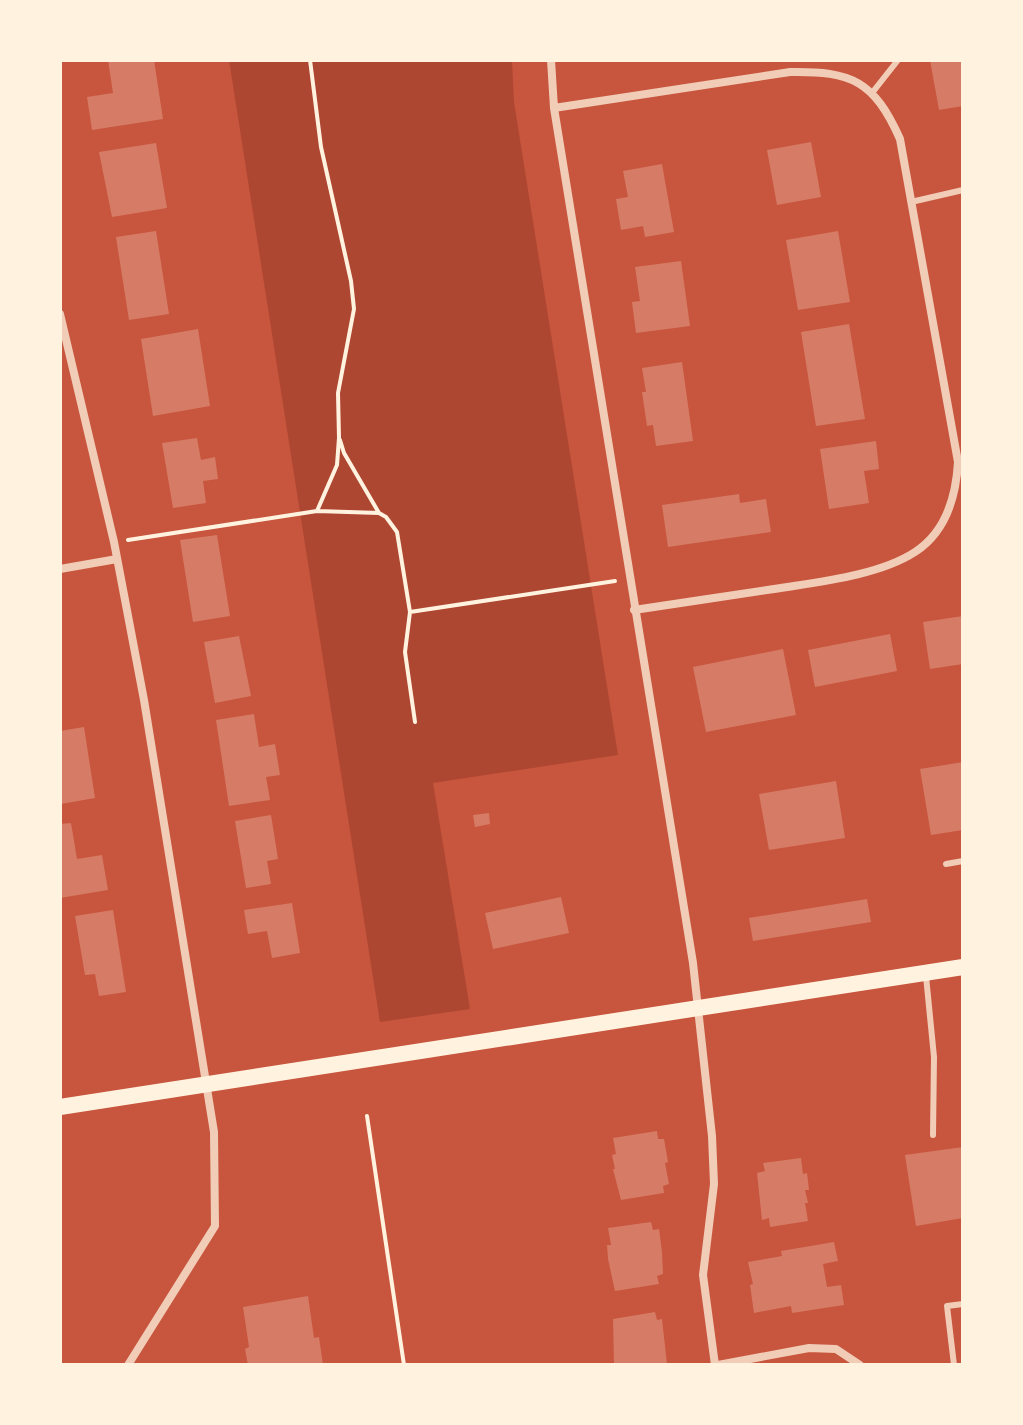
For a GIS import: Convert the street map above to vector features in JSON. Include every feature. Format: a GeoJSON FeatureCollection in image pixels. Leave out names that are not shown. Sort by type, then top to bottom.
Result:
{"type":"FeatureCollection","features":[{"type":"Feature","properties":{"kind":"main road"},"geometry":{"type":"LineString","coordinates":[[60,1107],[963,967]]}},
{"type":"Feature","properties":{"kind":"street"},"geometry":{"type":"LineString","coordinates":[[551,60],[554,108],[699,1008],[714,1184],[703,1275],[716,1365],[809,1348],[836,1349],[860,1365]]}},
{"type":"Feature","properties":{"kind":"street"},"geometry":{"type":"LineString","coordinates":[[554,108],[790,72],[822,71],[851,79],[872,93],[887,110],[900,139],[958,462],[956,492],[945,521],[917,551],[891,565],[821,582],[634,610]]}},
{"type":"Feature","properties":{"kind":"street"},"geometry":{"type":"LineString","coordinates":[[60,314],[114,542],[144,700],[214,1132],[215,1226],[128,1365]]}},
{"type":"Feature","properties":{"kind":"street"},"geometry":{"type":"LineString","coordinates":[[60,569],[117,559]]}},
{"type":"Feature","properties":{"kind":"lane"},"geometry":{"type":"LineString","coordinates":[[872,93],[898,60]]}},
{"type":"Feature","properties":{"kind":"lane"},"geometry":{"type":"LineString","coordinates":[[911,202],[963,190]]}},
{"type":"Feature","properties":{"kind":"lane"},"geometry":{"type":"LineString","coordinates":[[953,434],[963,432]]}},
{"type":"Feature","properties":{"kind":"lane"},"geometry":{"type":"LineString","coordinates":[[946,864],[963,861]]}},
{"type":"Feature","properties":{"kind":"lane"},"geometry":{"type":"LineString","coordinates":[[926,972],[934,1057],[933,1135]]}},
{"type":"Feature","properties":{"kind":"lane"},"geometry":{"type":"LineString","coordinates":[[954,1365],[947,1306],[963,1304]]}},
{"type":"Feature","properties":{"kind":"path"},"geometry":{"type":"LineString","coordinates":[[310,60],[321,147],[351,281],[354,309],[338,393],[337,465],[317,511]]}},
{"type":"Feature","properties":{"kind":"path"},"geometry":{"type":"LineString","coordinates":[[339,438],[344,453],[379,513]]}},
{"type":"Feature","properties":{"kind":"path"},"geometry":{"type":"LineString","coordinates":[[114,542],[317,511],[379,513],[386,517],[397,532],[410,612],[405,652],[415,722]]}},
{"type":"Feature","properties":{"kind":"path"},"geometry":{"type":"LineString","coordinates":[[410,612],[629,579]]}},
{"type":"Feature","properties":{"kind":"path"},"geometry":{"type":"LineString","coordinates":[[367,1116],[404,1365]]}},
{"type":"Feature","properties":{"kind":"shaded area"},"geometry":{"type":"Polygon","coordinates":[[[229,60],[512,60],[514,102],[618,755],[433,783],[470,1009],[380,1022],[229,60]]]}},
{"type":"Feature","properties":{"kind":"building"},"geometry":{"type":"Polygon","coordinates":[[[108,60],[154,60],[163,119],[92,130],[87,97],[113,93],[108,60]]]}},
{"type":"Feature","properties":{"kind":"building"},"geometry":{"type":"Polygon","coordinates":[[[930,60],[963,60],[963,106],[939,110],[930,60]]]}},
{"type":"Feature","properties":{"kind":"building"},"geometry":{"type":"Polygon","coordinates":[[[811,142],[821,197],[777,205],[767,150],[811,142]]]}},
{"type":"Feature","properties":{"kind":"building"},"geometry":{"type":"Polygon","coordinates":[[[156,143],[167,208],[112,217],[99,152],[156,143]]]}},
{"type":"Feature","properties":{"kind":"building"},"geometry":{"type":"Polygon","coordinates":[[[662,164],[674,232],[645,237],[643,226],[621,230],[616,199],[628,197],[623,171],[662,164]]]}},
{"type":"Feature","properties":{"kind":"building"},"geometry":{"type":"Polygon","coordinates":[[[156,231],[169,314],[129,320],[116,237],[156,231]]]}},
{"type":"Feature","properties":{"kind":"building"},"geometry":{"type":"Polygon","coordinates":[[[838,231],[850,302],[798,310],[786,240],[838,231]]]}},
{"type":"Feature","properties":{"kind":"building"},"geometry":{"type":"Polygon","coordinates":[[[681,261],[690,326],[636,333],[632,302],[640,301],[635,267],[681,261]]]}},
{"type":"Feature","properties":{"kind":"building"},"geometry":{"type":"Polygon","coordinates":[[[849,324],[865,419],[816,426],[801,332],[849,324]]]}},
{"type":"Feature","properties":{"kind":"building"},"geometry":{"type":"Polygon","coordinates":[[[198,329],[210,406],[153,416],[141,339],[198,329]]]}},
{"type":"Feature","properties":{"kind":"building"},"geometry":{"type":"Polygon","coordinates":[[[682,362],[693,441],[656,446],[653,425],[647,426],[642,368],[682,362]]]}},
{"type":"Feature","properties":{"kind":"building"},"geometry":{"type":"Polygon","coordinates":[[[197,438],[201,460],[215,457],[218,479],[203,481],[206,503],[173,508],[162,443],[197,438]]]}},
{"type":"Feature","properties":{"kind":"building"},"geometry":{"type":"Polygon","coordinates":[[[876,441],[879,469],[864,471],[869,503],[829,509],[820,449],[876,441]]]}},
{"type":"Feature","properties":{"kind":"building"},"geometry":{"type":"Polygon","coordinates":[[[739,494],[740,503],[766,499],[771,532],[668,547],[662,505],[739,494]]]}},
{"type":"Feature","properties":{"kind":"building"},"geometry":{"type":"Polygon","coordinates":[[[217,535],[230,616],[193,622],[180,540],[217,535]]]}},
{"type":"Feature","properties":{"kind":"building"},"geometry":{"type":"Polygon","coordinates":[[[963,616],[963,664],[930,669],[923,622],[963,616]]]}},
{"type":"Feature","properties":{"kind":"building"},"geometry":{"type":"Polygon","coordinates":[[[890,634],[897,671],[815,687],[808,650],[890,634]]]}},
{"type":"Feature","properties":{"kind":"building"},"geometry":{"type":"Polygon","coordinates":[[[239,636],[251,696],[215,703],[204,642],[239,636]]]}},
{"type":"Feature","properties":{"kind":"building"},"geometry":{"type":"Polygon","coordinates":[[[783,649],[796,715],[706,732],[693,667],[783,649]]]}},
{"type":"Feature","properties":{"kind":"building"},"geometry":{"type":"Polygon","coordinates":[[[254,714],[259,747],[275,744],[280,775],[266,777],[270,800],[229,806],[216,720],[254,714]]]}},
{"type":"Feature","properties":{"kind":"building"},"geometry":{"type":"Polygon","coordinates":[[[84,727],[95,798],[61,804],[60,731],[84,727]]]}},
{"type":"Feature","properties":{"kind":"building"},"geometry":{"type":"Polygon","coordinates":[[[963,762],[963,830],[931,835],[920,769],[963,762]]]}},
{"type":"Feature","properties":{"kind":"building"},"geometry":{"type":"Polygon","coordinates":[[[836,781],[845,838],[769,850],[759,794],[836,781]]]}},
{"type":"Feature","properties":{"kind":"building"},"geometry":{"type":"Polygon","coordinates":[[[489,813],[490,824],[475,827],[473,815],[489,813]]]}},
{"type":"Feature","properties":{"kind":"building"},"geometry":{"type":"Polygon","coordinates":[[[271,815],[278,859],[267,861],[271,884],[246,888],[235,821],[271,815]]]}},
{"type":"Feature","properties":{"kind":"building"},"geometry":{"type":"Polygon","coordinates":[[[71,823],[77,859],[102,855],[108,890],[60,898],[60,824],[71,823]]]}},
{"type":"Feature","properties":{"kind":"building"},"geometry":{"type":"Polygon","coordinates":[[[561,897],[569,933],[493,949],[485,913],[561,897]]]}},
{"type":"Feature","properties":{"kind":"building"},"geometry":{"type":"Polygon","coordinates":[[[867,899],[871,922],[753,941],[749,918],[867,899]]]}},
{"type":"Feature","properties":{"kind":"building"},"geometry":{"type":"Polygon","coordinates":[[[292,903],[300,953],[272,958],[267,931],[248,934],[244,910],[292,903]]]}},
{"type":"Feature","properties":{"kind":"building"},"geometry":{"type":"Polygon","coordinates":[[[113,910],[126,992],[99,996],[95,974],[85,975],[75,916],[113,910]]]}},
{"type":"Feature","properties":{"kind":"building"},"geometry":{"type":"Polygon","coordinates":[[[657,1131],[658,1139],[664,1139],[669,1184],[663,1186],[664,1193],[621,1200],[613,1169],[612,1155],[616,1154],[613,1138],[657,1131]]]}},
{"type":"Feature","properties":{"kind":"building"},"geometry":{"type":"Polygon","coordinates":[[[963,1147],[963,1218],[916,1226],[905,1155],[963,1147]]]}},
{"type":"Feature","properties":{"kind":"building"},"geometry":{"type":"Polygon","coordinates":[[[801,1158],[809,1190],[805,1190],[808,1221],[770,1227],[769,1218],[762,1220],[757,1173],[765,1171],[763,1163],[801,1158]]]}},
{"type":"Feature","properties":{"kind":"building"},"geometry":{"type":"Polygon","coordinates":[[[651,1222],[653,1230],[659,1229],[662,1252],[663,1274],[657,1276],[659,1284],[615,1291],[608,1259],[607,1245],[611,1245],[608,1228],[651,1222]]]}},
{"type":"Feature","properties":{"kind":"building"},"geometry":{"type":"Polygon","coordinates":[[[834,1242],[838,1261],[823,1264],[827,1287],[841,1285],[844,1305],[792,1313],[791,1306],[754,1313],[748,1262],[782,1256],[781,1251],[834,1242]]]}},
{"type":"Feature","properties":{"kind":"building"},"geometry":{"type":"Polygon","coordinates":[[[308,1296],[314,1338],[319,1337],[323,1365],[248,1365],[245,1349],[249,1347],[243,1307],[308,1296]]]}},
{"type":"Feature","properties":{"kind":"building"},"geometry":{"type":"Polygon","coordinates":[[[655,1312],[657,1320],[662,1319],[667,1364],[614,1365],[613,1319],[655,1312]]]}}]}
